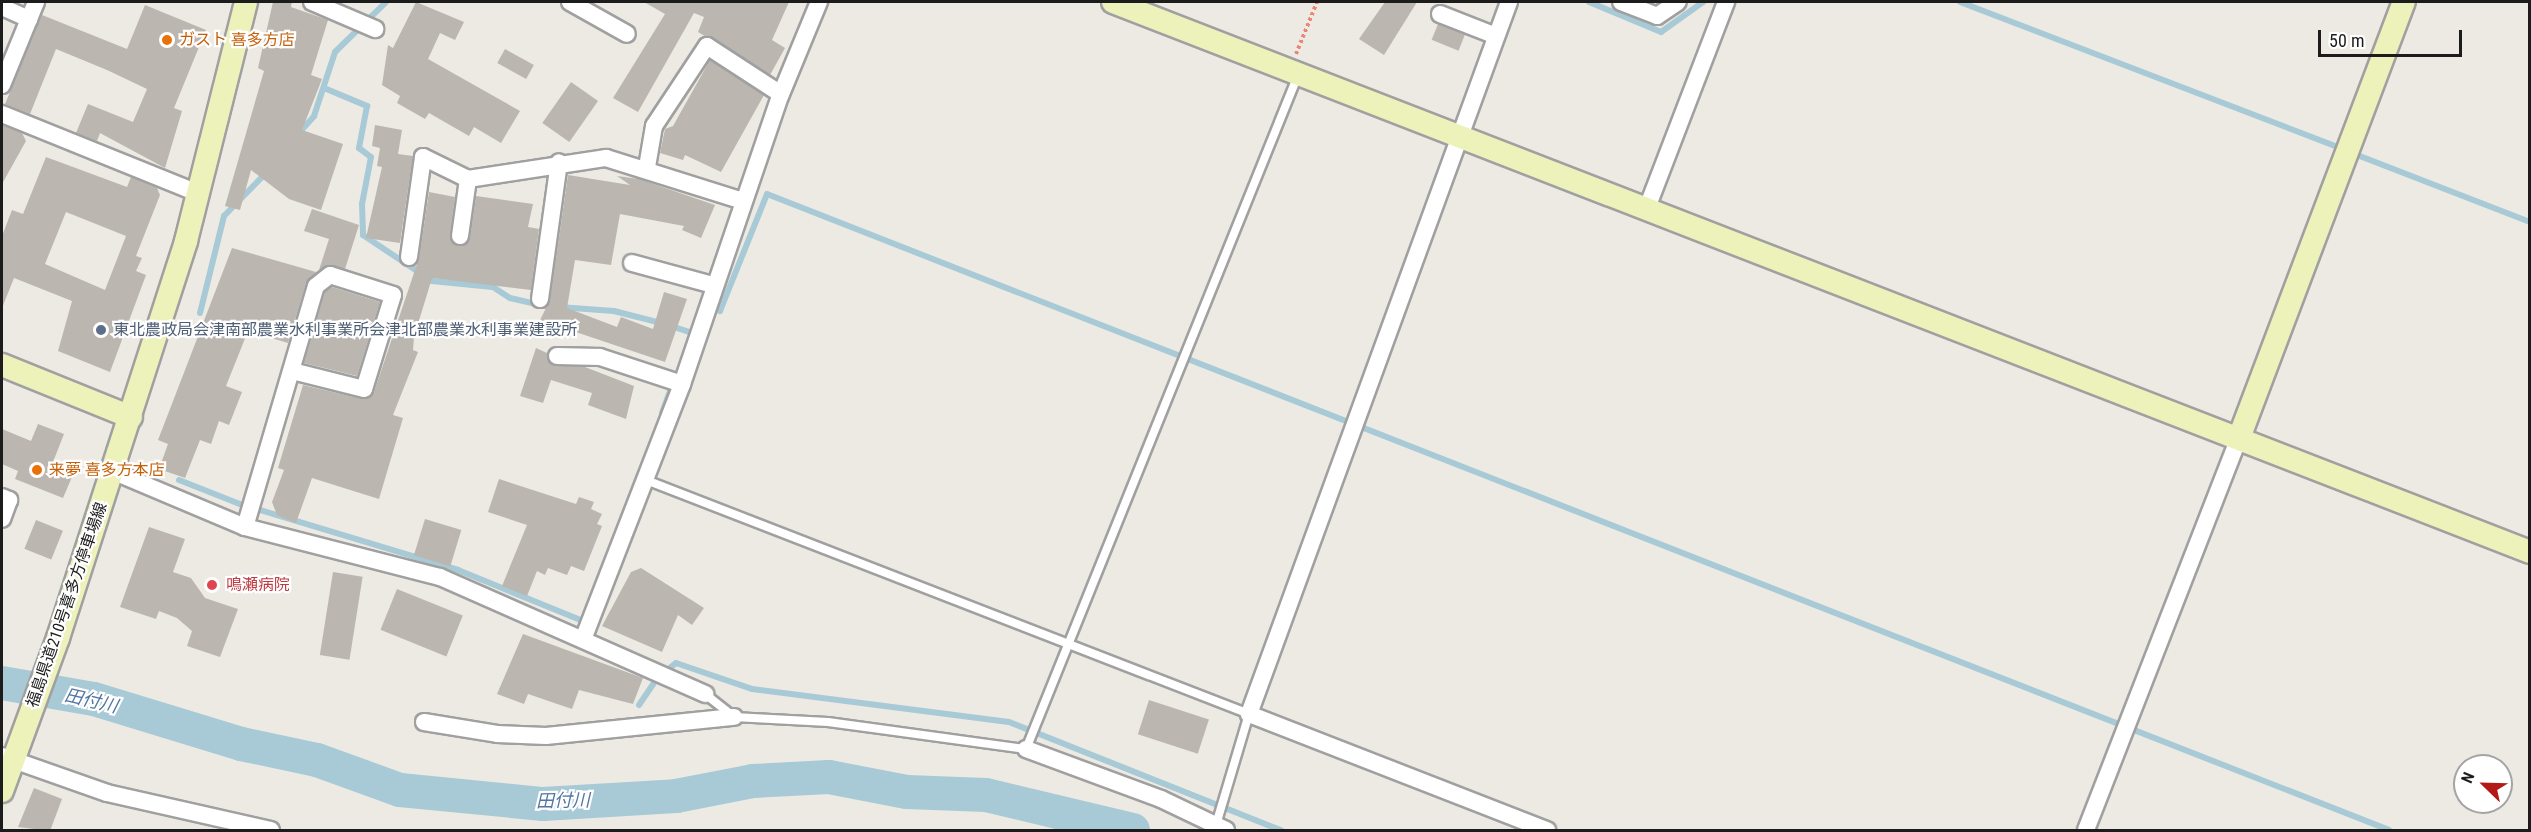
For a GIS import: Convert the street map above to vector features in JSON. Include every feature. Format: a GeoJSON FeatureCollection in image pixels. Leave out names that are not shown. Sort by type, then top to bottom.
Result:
{"type":"FeatureCollection","features":[{"type":"Feature","properties":{"kind":"street"},"geometry":{"type":"LineString","coordinates":[[2,85],[36,2]]}},
{"type":"Feature","properties":{"kind":"street","name":"福島県道210号喜多方停車場線"},"geometry":{"type":"LineString","coordinates":[[2,791],[7,759],[26,729],[131,417],[198,193],[246,2]]}},
{"type":"Feature","properties":{"kind":"street"},"geometry":{"type":"LineString","coordinates":[[312,2],[375,29]]}},
{"type":"Feature","properties":{"kind":"street"},"geometry":{"type":"LineString","coordinates":[[571,2],[627,34]]}},
{"type":"Feature","properties":{"kind":"street"},"geometry":{"type":"LineString","coordinates":[[584,637],[682,384],[713,285],[781,94],[819,2]]}},
{"type":"Feature","properties":{"kind":"street"},"geometry":{"type":"LineString","coordinates":[[1113,2],[1461,134],[2529,552]]}},
{"type":"Feature","properties":{"kind":"street"},"geometry":{"type":"LineString","coordinates":[[1509,2],[1250,714],[1547,831]]}},
{"type":"Feature","properties":{"kind":"street"},"geometry":{"type":"LineString","coordinates":[[1621,2],[1657,16],[1678,2]]}},
{"type":"Feature","properties":{"kind":"street"},"geometry":{"type":"LineString","coordinates":[[1647,208],[1726,2]]}},
{"type":"Feature","properties":{"kind":"street"},"geometry":{"type":"LineString","coordinates":[[2086,831],[2240,438],[2404,2]]}},
{"type":"Feature","properties":{"kind":"street"},"geometry":{"type":"LineString","coordinates":[[2,7],[29,19]]}},
{"type":"Feature","properties":{"kind":"street"},"geometry":{"type":"LineString","coordinates":[[1440,14],[1496,36]]}},
{"type":"Feature","properties":{"kind":"street"},"geometry":{"type":"LineString","coordinates":[[647,167],[654,126],[707,46],[781,94]]}},
{"type":"Feature","properties":{"kind":"street"},"geometry":{"type":"LineString","coordinates":[[2,114],[198,193]]}},
{"type":"Feature","properties":{"kind":"street"},"geometry":{"type":"LineString","coordinates":[[409,257],[423,157],[468,179],[559,162],[606,158],[647,167],[743,201]]}},
{"type":"Feature","properties":{"kind":"street"},"geometry":{"type":"LineString","coordinates":[[540,299],[559,162]]}},
{"type":"Feature","properties":{"kind":"street"},"geometry":{"type":"LineString","coordinates":[[460,236],[468,179]]}},
{"type":"Feature","properties":{"kind":"street"},"geometry":{"type":"LineString","coordinates":[[632,263],[713,285]]}},
{"type":"Feature","properties":{"kind":"street"},"geometry":{"type":"LineString","coordinates":[[245,528],[292,371],[322,279],[330,275],[393,295],[364,389],[292,371]]}},
{"type":"Feature","properties":{"kind":"street"},"geometry":{"type":"LineString","coordinates":[[557,356],[600,357],[682,384]]}},
{"type":"Feature","properties":{"kind":"street"},"geometry":{"type":"LineString","coordinates":[[2,365],[131,417]]}},
{"type":"Feature","properties":{"kind":"street"},"geometry":{"type":"LineString","coordinates":[[112,471],[245,528],[440,577],[584,637],[705,694]]}},
{"type":"Feature","properties":{"kind":"street"},"geometry":{"type":"LineString","coordinates":[[2,497],[9,500],[2,519]]}},
{"type":"Feature","properties":{"kind":"street"},"geometry":{"type":"LineString","coordinates":[[424,722],[498,734],[546,736],[734,717]]}},
{"type":"Feature","properties":{"kind":"street"},"geometry":{"type":"LineString","coordinates":[[1026,749],[1221,828]]}},
{"type":"Feature","properties":{"kind":"street"},"geometry":{"type":"LineString","coordinates":[[7,759],[107,793],[271,831]]}},
{"type":"Feature","properties":{"kind":"lane"},"geometry":{"type":"LineString","coordinates":[[705,694],[734,717],[828,722],[1026,749],[1070,647],[1295,70]]}},
{"type":"Feature","properties":{"kind":"lane"},"geometry":{"type":"LineString","coordinates":[[646,480],[1070,647],[1250,714],[1221,828]]}},
{"type":"Feature","properties":{"kind":"path"},"geometry":{"type":"LineString","coordinates":[[1295,70],[1317,2]]}},
{"type":"Feature","properties":{"kind":"building"},"geometry":{"type":"Polygon","coordinates":[[[273,2],[292,2],[291,7],[328,20],[311,75],[322,79],[302,130],[343,144],[321,210],[289,199],[251,170],[240,210],[225,206],[264,71],[258,68],[273,2]]]}},
{"type":"Feature","properties":{"kind":"building"},"geometry":{"type":"Polygon","coordinates":[[[416,2],[464,22],[455,40],[440,33],[428,59],[520,111],[501,143],[474,127],[469,136],[429,113],[425,119],[397,103],[400,96],[382,85],[388,45],[393,48],[416,2]]]}},
{"type":"Feature","properties":{"kind":"building"},"geometry":{"type":"Polygon","coordinates":[[[644,2],[789,2],[772,40],[785,48],[770,75],[698,32],[704,17],[694,13],[638,112],[613,98],[665,14],[644,2]]]}},
{"type":"Feature","properties":{"kind":"building"},"geometry":{"type":"Polygon","coordinates":[[[1385,2],[1417,2],[1384,55],[1359,39],[1385,2]]]}},
{"type":"Feature","properties":{"kind":"building"},"geometry":{"type":"Polygon","coordinates":[[[145,5],[206,30],[174,108],[182,111],[165,168],[100,133],[97,141],[76,133],[88,104],[133,122],[147,89],[56,49],[30,114],[5,104],[42,15],[127,49],[145,5]]]}},
{"type":"Feature","properties":{"kind":"building"},"geometry":{"type":"Polygon","coordinates":[[[1438,24],[1465,35],[1459,51],[1432,40],[1438,24]]]}},
{"type":"Feature","properties":{"kind":"building"},"geometry":{"type":"Polygon","coordinates":[[[505,49],[534,65],[526,79],[497,63],[505,49]]]}},
{"type":"Feature","properties":{"kind":"building"},"geometry":{"type":"Polygon","coordinates":[[[710,60],[764,95],[721,172],[685,155],[683,160],[660,153],[665,129],[673,126],[710,60]]]}},
{"type":"Feature","properties":{"kind":"building"},"geometry":{"type":"Polygon","coordinates":[[[571,82],[598,101],[569,142],[542,123],[571,82]]]}},
{"type":"Feature","properties":{"kind":"building"},"geometry":{"type":"Polygon","coordinates":[[[2,125],[22,133],[26,141],[2,184],[2,125]]]}},
{"type":"Feature","properties":{"kind":"building"},"geometry":{"type":"Polygon","coordinates":[[[375,125],[402,130],[398,154],[413,156],[400,243],[366,238],[382,167],[377,166],[380,148],[372,146],[375,125]]]}},
{"type":"Feature","properties":{"kind":"building"},"geometry":{"type":"Polygon","coordinates":[[[46,157],[127,187],[131,177],[157,188],[160,195],[136,256],[142,258],[136,271],[146,275],[110,372],[58,351],[72,301],[14,278],[2,308],[2,236],[12,210],[23,214],[46,157]],[[66,212],[45,264],[105,290],[126,236],[66,212]]]}},
{"type":"Feature","properties":{"kind":"building"},"geometry":{"type":"Polygon","coordinates":[[[568,175],[630,185],[617,176],[639,179],[715,205],[701,238],[682,230],[684,226],[620,214],[611,265],[575,260],[567,308],[617,327],[621,317],[653,329],[664,292],[687,299],[665,362],[540,320],[550,300],[568,175]]]}},
{"type":"Feature","properties":{"kind":"building"},"geometry":{"type":"Polygon","coordinates":[[[429,192],[455,197],[450,235],[459,246],[470,238],[476,196],[533,204],[528,227],[539,229],[531,290],[432,278],[414,337],[413,350],[418,352],[393,415],[403,418],[379,499],[312,478],[296,523],[277,515],[272,502],[284,470],[278,468],[303,385],[362,399],[374,392],[419,258],[429,192]]]}},
{"type":"Feature","properties":{"kind":"building"},"geometry":{"type":"Polygon","coordinates":[[[312,209],[359,225],[345,269],[329,265],[319,270],[329,239],[304,231],[312,209]]]}},
{"type":"Feature","properties":{"kind":"building"},"geometry":{"type":"Polygon","coordinates":[[[232,248],[316,272],[306,283],[288,343],[248,331],[226,386],[242,392],[229,425],[219,421],[211,444],[200,440],[185,478],[159,469],[168,444],[158,440],[232,248]]]}},
{"type":"Feature","properties":{"kind":"building"},"geometry":{"type":"Polygon","coordinates":[[[332,287],[380,302],[357,376],[304,363],[325,292],[332,287]]]}},
{"type":"Feature","properties":{"kind":"building"},"geometry":{"type":"Polygon","coordinates":[[[536,348],[547,353],[552,365],[585,367],[634,386],[626,419],[588,405],[592,393],[551,380],[543,403],[520,396],[536,348]]]}},
{"type":"Feature","properties":{"kind":"building"},"geometry":{"type":"Polygon","coordinates":[[[38,424],[64,434],[53,462],[75,470],[63,498],[15,479],[18,471],[2,464],[2,429],[31,441],[38,424]]]}},
{"type":"Feature","properties":{"kind":"building"},"geometry":{"type":"Polygon","coordinates":[[[499,479],[576,504],[579,497],[594,502],[591,509],[602,514],[597,524],[602,526],[584,571],[571,566],[567,575],[548,568],[545,575],[537,571],[527,596],[502,586],[527,525],[488,512],[499,479]]]}},
{"type":"Feature","properties":{"kind":"building"},"geometry":{"type":"Polygon","coordinates":[[[425,519],[461,530],[450,566],[414,555],[425,519]]]}},
{"type":"Feature","properties":{"kind":"building"},"geometry":{"type":"Polygon","coordinates":[[[36,520],[63,531],[51,560],[24,549],[36,520]]]}},
{"type":"Feature","properties":{"kind":"building"},"geometry":{"type":"Polygon","coordinates":[[[149,527],[185,539],[173,572],[191,578],[205,598],[238,609],[220,657],[187,646],[192,631],[177,618],[159,611],[156,619],[120,607],[149,527]]]}},
{"type":"Feature","properties":{"kind":"building"},"geometry":{"type":"Polygon","coordinates":[[[641,568],[704,608],[692,625],[678,615],[662,652],[602,626],[631,572],[641,568]]]}},
{"type":"Feature","properties":{"kind":"building"},"geometry":{"type":"Polygon","coordinates":[[[333,572],[363,577],[349,660],[320,655],[333,572]]]}},
{"type":"Feature","properties":{"kind":"building"},"geometry":{"type":"Polygon","coordinates":[[[397,589],[463,616],[446,656],[381,630],[397,589]]]}},
{"type":"Feature","properties":{"kind":"building"},"geometry":{"type":"Polygon","coordinates":[[[523,634],[643,678],[633,704],[579,690],[572,709],[528,694],[524,704],[497,694],[523,634]]]}},
{"type":"Feature","properties":{"kind":"building"},"geometry":{"type":"Polygon","coordinates":[[[1149,700],[1209,719],[1198,754],[1138,734],[1149,700]]]}},
{"type":"Feature","properties":{"kind":"building"},"geometry":{"type":"Polygon","coordinates":[[[34,788],[62,799],[50,831],[18,827],[34,788]]]}},
{"type":"Feature","properties":{"kind":"waterway"},"geometry":{"type":"LineString","coordinates":[[298,134],[314,116],[335,52],[386,2]]}},
{"type":"Feature","properties":{"kind":"waterway"},"geometry":{"type":"LineString","coordinates":[[1589,2],[1661,32],[1703,2]]}},
{"type":"Feature","properties":{"kind":"waterway"},"geometry":{"type":"LineString","coordinates":[[1960,2],[2343,149]]}},
{"type":"Feature","properties":{"kind":"waterway"},"geometry":{"type":"LineString","coordinates":[[324,88],[367,106],[359,148],[371,157],[362,204],[363,235],[432,281],[493,287],[510,298],[545,306],[614,311],[661,323]]}},
{"type":"Feature","properties":{"kind":"waterway"},"geometry":{"type":"LineString","coordinates":[[2352,153],[2530,222]]}},
{"type":"Feature","properties":{"kind":"waterway"},"geometry":{"type":"LineString","coordinates":[[200,313],[224,216],[267,172]]}},
{"type":"Feature","properties":{"kind":"waterway"},"geometry":{"type":"LineString","coordinates":[[711,305],[720,311],[767,194],[2389,830]]}},
{"type":"Feature","properties":{"kind":"waterway"},"geometry":{"type":"LineString","coordinates":[[671,326],[692,333]]}},
{"type":"Feature","properties":{"kind":"waterway"},"geometry":{"type":"LineString","coordinates":[[662,413],[673,383]]}},
{"type":"Feature","properties":{"kind":"waterway"},"geometry":{"type":"LineString","coordinates":[[179,480],[240,504],[458,570],[583,621],[585,616]]}},
{"type":"Feature","properties":{"kind":"waterway"},"geometry":{"type":"LineString","coordinates":[[639,705],[657,678],[676,663],[752,689],[1009,722],[1281,830]]}},
{"type":"Feature","properties":{"kind":"waterway","name":"田付川"},"geometry":{"type":"LineString","coordinates":[[2,683],[94,699],[241,744],[317,760],[400,790],[543,804],[676,796],[753,781],[829,777],[907,792],[986,795],[1133,830]]}},
{"type":"Feature","properties":{"kind":"place","name":"ガスト 喜多方店"},"geometry":{"type":"Point","coordinates":[167,40]}},
{"type":"Feature","properties":{"kind":"place","name":"東北農政局会津南部農業水利事業所会津北部農業水利事業建設所"},"geometry":{"type":"Point","coordinates":[101,330]}},
{"type":"Feature","properties":{"kind":"place","name":"来夢 喜多方本店"},"geometry":{"type":"Point","coordinates":[37,470]}},
{"type":"Feature","properties":{"kind":"place","name":"鳴瀬病院"},"geometry":{"type":"Point","coordinates":[212,585]}}]}
